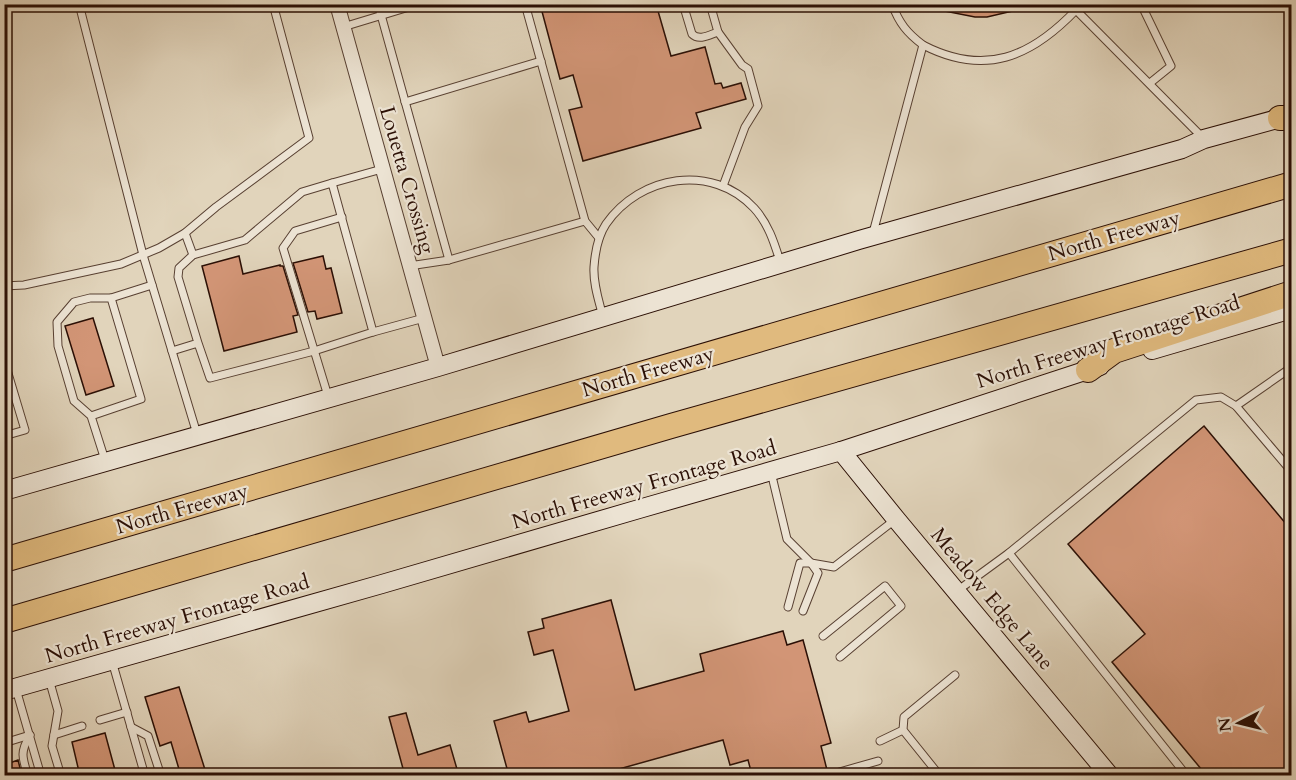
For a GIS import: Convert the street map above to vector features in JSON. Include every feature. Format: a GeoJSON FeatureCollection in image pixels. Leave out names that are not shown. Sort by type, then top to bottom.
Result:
{"type":"FeatureCollection","features":[{"type":"Feature","properties":{"kind":"highway","name":"North Freeway"},"geometry":{"type":"LineString","coordinates":[[4,560],[1292,184]]}},
{"type":"Feature","properties":{"kind":"highway"},"geometry":{"type":"LineString","coordinates":[[4,621],[659,429],[1292,250]]}},
{"type":"Feature","properties":{"kind":"highway"},"geometry":{"type":"LineString","coordinates":[[1088,370],[1114,351],[1292,293]]}},
{"type":"Feature","properties":{"kind":"main road"},"geometry":{"type":"LineString","coordinates":[[4,491],[438,367],[873,236],[1182,149],[1204,139],[1288,117]]}},
{"type":"Feature","properties":{"kind":"main road","name":"North Freeway Frontage Road"},"geometry":{"type":"LineString","coordinates":[[10,689],[771,472],[1088,370],[1292,309]]}},
{"type":"Feature","properties":{"kind":"main road","name":"Meadow Edge Lane"},"geometry":{"type":"LineString","coordinates":[[841,451],[1110,776]]}},
{"type":"Feature","properties":{"kind":"street","name":"Louetta Crossing"},"geometry":{"type":"LineString","coordinates":[[337,4],[438,367]]}},
{"type":"Feature","properties":{"kind":"lane"},"geometry":{"type":"LineString","coordinates":[[79,4],[143,255],[197,436]]}},
{"type":"Feature","properties":{"kind":"lane"},"geometry":{"type":"LineString","coordinates":[[4,286],[24,285],[121,264],[159,248],[185,233],[309,138],[273,4]]}},
{"type":"Feature","properties":{"kind":"lane"},"geometry":{"type":"LineString","coordinates":[[378,4],[449,260]]}},
{"type":"Feature","properties":{"kind":"lane"},"geometry":{"type":"LineString","coordinates":[[343,27],[419,4]]}},
{"type":"Feature","properties":{"kind":"lane"},"geometry":{"type":"LineString","coordinates":[[525,4],[585,221],[599,238]]}},
{"type":"Feature","properties":{"kind":"lane"},"geometry":{"type":"LineString","coordinates":[[683,4],[695,37],[699,38],[718,32]]}},
{"type":"Feature","properties":{"kind":"lane"},"geometry":{"type":"LineString","coordinates":[[710,4],[718,32],[742,65],[748,69],[758,106],[745,127],[723,186]]}},
{"type":"Feature","properties":{"kind":"lane"},"geometry":{"type":"LineString","coordinates":[[892,4],[908,34],[939,54],[965,61],[1005,58],[1027,50],[1058,28],[1077,7],[1204,139]]}},
{"type":"Feature","properties":{"kind":"lane"},"geometry":{"type":"LineString","coordinates":[[1141,4],[1171,66],[1150,84]]}},
{"type":"Feature","properties":{"kind":"lane"},"geometry":{"type":"LineString","coordinates":[[873,236],[923,45]]}},
{"type":"Feature","properties":{"kind":"lane"},"geometry":{"type":"LineString","coordinates":[[405,102],[541,61]]}},
{"type":"Feature","properties":{"kind":"lane"},"geometry":{"type":"LineString","coordinates":[[382,169],[303,192],[245,240],[193,255],[179,268],[178,277],[210,378],[314,351],[424,318]]}},
{"type":"Feature","properties":{"kind":"lane"},"geometry":{"type":"LineString","coordinates":[[603,317],[594,283],[599,238],[606,224],[629,200],[641,191],[661,183],[697,179],[723,186],[753,207],[765,221],[781,263]]}},
{"type":"Feature","properties":{"kind":"lane"},"geometry":{"type":"LineString","coordinates":[[333,183],[373,332]]}},
{"type":"Feature","properties":{"kind":"lane"},"geometry":{"type":"LineString","coordinates":[[329,398],[283,248],[296,231],[342,217]]}},
{"type":"Feature","properties":{"kind":"lane"},"geometry":{"type":"LineString","coordinates":[[410,266],[449,260],[585,221]]}},
{"type":"Feature","properties":{"kind":"lane"},"geometry":{"type":"LineString","coordinates":[[185,233],[193,255]]}},
{"type":"Feature","properties":{"kind":"lane"},"geometry":{"type":"LineString","coordinates":[[106,462],[91,416],[74,401],[58,346],[57,322],[74,302],[90,298],[111,298],[152,285]]}},
{"type":"Feature","properties":{"kind":"lane"},"geometry":{"type":"LineString","coordinates":[[91,416],[141,399],[111,298]]}},
{"type":"Feature","properties":{"kind":"lane"},"geometry":{"type":"LineString","coordinates":[[172,351],[198,343]]}},
{"type":"Feature","properties":{"kind":"lane"},"geometry":{"type":"LineString","coordinates":[[4,360],[25,430],[4,435]]}},
{"type":"Feature","properties":{"kind":"lane"},"geometry":{"type":"LineString","coordinates":[[1236,406],[1292,367]]}},
{"type":"Feature","properties":{"kind":"lane"},"geometry":{"type":"LineString","coordinates":[[957,591],[1009,553],[1196,400],[1221,397],[1236,406],[1292,472]]}},
{"type":"Feature","properties":{"kind":"lane"},"geometry":{"type":"LineString","coordinates":[[771,472],[787,539],[818,573],[803,611]]}},
{"type":"Feature","properties":{"kind":"lane"},"geometry":{"type":"LineString","coordinates":[[789,607],[800,563],[834,567],[896,519]]}},
{"type":"Feature","properties":{"kind":"lane"},"geometry":{"type":"LineString","coordinates":[[1009,553],[1187,776]]}},
{"type":"Feature","properties":{"kind":"lane"},"geometry":{"type":"LineString","coordinates":[[823,636],[885,586],[901,606],[840,657]]}},
{"type":"Feature","properties":{"kind":"lane"},"geometry":{"type":"LineString","coordinates":[[112,661],[145,776]]}},
{"type":"Feature","properties":{"kind":"lane"},"geometry":{"type":"LineString","coordinates":[[940,776],[903,730],[904,717],[955,675]]}},
{"type":"Feature","properties":{"kind":"lane"},"geometry":{"type":"LineString","coordinates":[[49,679],[58,711],[52,746],[61,776]]}},
{"type":"Feature","properties":{"kind":"lane"},"geometry":{"type":"LineString","coordinates":[[10,689],[30,735],[41,776]]}},
{"type":"Feature","properties":{"kind":"lane"},"geometry":{"type":"LineString","coordinates":[[100,720],[127,712]]}},
{"type":"Feature","properties":{"kind":"lane"},"geometry":{"type":"LineString","coordinates":[[54,735],[82,726]]}},
{"type":"Feature","properties":{"kind":"lane"},"geometry":{"type":"LineString","coordinates":[[131,727],[148,736],[161,776]]}},
{"type":"Feature","properties":{"kind":"lane"},"geometry":{"type":"LineString","coordinates":[[880,741],[903,730]]}},
{"type":"Feature","properties":{"kind":"lane"},"geometry":{"type":"LineString","coordinates":[[4,743],[30,735]]}},
{"type":"Feature","properties":{"kind":"lane"},"geometry":{"type":"LineString","coordinates":[[28,776],[22,757],[23,747],[30,735]]}},
{"type":"Feature","properties":{"kind":"lane"},"geometry":{"type":"LineString","coordinates":[[829,775],[878,761]]}},
{"type":"Feature","properties":{"kind":"building"},"geometry":{"type":"Polygon","coordinates":[[[540,4],[656,4],[671,56],[705,47],[715,84],[721,83],[723,88],[741,83],[746,99],[696,113],[701,128],[583,161],[569,110],[582,107],[573,75],[560,79],[540,4]]]}},
{"type":"Feature","properties":{"kind":"building"},"geometry":{"type":"Polygon","coordinates":[[[939,4],[1020,4],[1021,9],[987,17],[975,17],[939,10],[939,4]]]}},
{"type":"Feature","properties":{"kind":"building"},"geometry":{"type":"Polygon","coordinates":[[[239,256],[243,274],[283,266],[298,315],[293,316],[297,332],[224,351],[202,266],[239,256]]]}},
{"type":"Feature","properties":{"kind":"building"},"geometry":{"type":"Polygon","coordinates":[[[323,256],[326,269],[331,268],[342,313],[317,319],[315,311],[308,312],[293,263],[323,256]]]}},
{"type":"Feature","properties":{"kind":"building"},"geometry":{"type":"Polygon","coordinates":[[[93,318],[114,386],[86,395],[65,326],[93,318]]]}},
{"type":"Feature","properties":{"kind":"building"},"geometry":{"type":"Polygon","coordinates":[[[1204,426],[1292,531],[1292,776],[1207,776],[1112,662],[1145,634],[1068,544],[1204,426]]]}},
{"type":"Feature","properties":{"kind":"building"},"geometry":{"type":"Polygon","coordinates":[[[611,600],[635,690],[704,671],[700,654],[783,631],[787,645],[803,640],[831,743],[821,746],[827,770],[824,776],[763,776],[762,772],[752,775],[748,760],[730,765],[723,740],[594,776],[509,776],[494,721],[526,712],[529,722],[569,711],[553,650],[534,655],[528,632],[544,628],[542,619],[611,600]]]}},
{"type":"Feature","properties":{"kind":"building"},"geometry":{"type":"Polygon","coordinates":[[[179,687],[207,776],[181,776],[171,742],[160,746],[145,697],[179,687]]]}},
{"type":"Feature","properties":{"kind":"building"},"geometry":{"type":"Polygon","coordinates":[[[406,713],[418,755],[450,745],[459,776],[405,776],[389,717],[406,713]]]}},
{"type":"Feature","properties":{"kind":"building"},"geometry":{"type":"Polygon","coordinates":[[[105,733],[115,770],[94,776],[80,776],[72,742],[105,733]]]}},
{"type":"Feature","properties":{"kind":"building"},"geometry":{"type":"Polygon","coordinates":[[[18,760],[22,776],[4,776],[4,765],[18,760]]]}}]}
